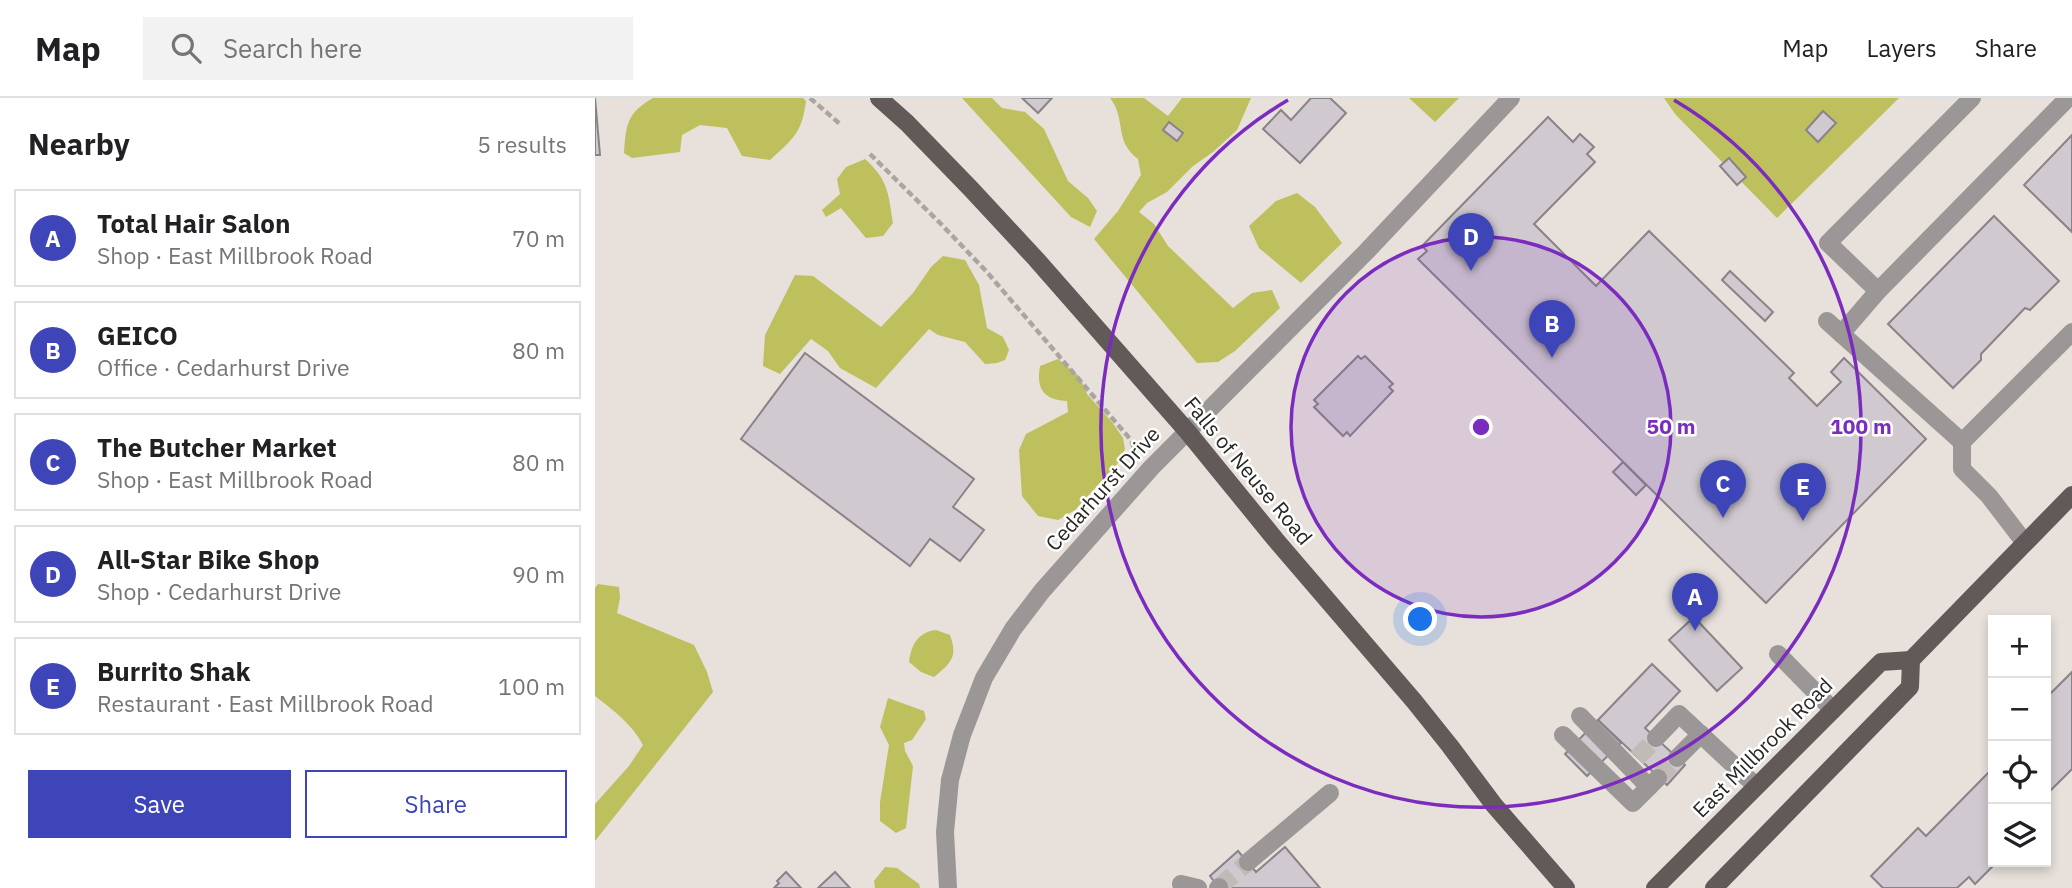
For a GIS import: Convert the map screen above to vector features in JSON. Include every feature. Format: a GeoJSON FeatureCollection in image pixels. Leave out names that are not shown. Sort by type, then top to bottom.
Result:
{"type":"FeatureCollection","features":[{"type":"Feature","properties":{"kind":"main road","name":"Falls of Neuse Road"},"geometry":{"type":"LineString","coordinates":[[880,98],[971,188],[1187,431],[1421,710],[1494,805],[1566,888]]}},
{"type":"Feature","properties":{"kind":"main road"},"geometry":{"type":"LineString","coordinates":[[1714,888],[1910,687],[1911,660],[2072,495]]}},
{"type":"Feature","properties":{"kind":"main road","name":"East Millbrook Road"},"geometry":{"type":"LineString","coordinates":[[1655,888],[1881,662],[1911,660]]}},
{"type":"Feature","properties":{"kind":"street","name":"Cedarhurst Drive"},"geometry":{"type":"LineString","coordinates":[[948,888],[945,832],[950,779],[962,736],[984,678],[1013,629],[1042,591],[1151,468],[1367,251],[1511,98]]}},
{"type":"Feature","properties":{"kind":"street"},"geometry":{"type":"LineString","coordinates":[[1878,292],[1828,243],[1972,98]]}},
{"type":"Feature","properties":{"kind":"street"},"geometry":{"type":"LineString","coordinates":[[1841,334],[1878,292],[2068,98]]}},
{"type":"Feature","properties":{"kind":"street"},"geometry":{"type":"LineString","coordinates":[[1826,321],[1962,442]]}},
{"type":"Feature","properties":{"kind":"street"},"geometry":{"type":"LineString","coordinates":[[2025,543],[1989,496],[1962,469],[1962,442],[2072,332]]}},
{"type":"Feature","properties":{"kind":"street"},"geometry":{"type":"LineString","coordinates":[[1778,654],[1833,710]]}},
{"type":"Feature","properties":{"kind":"street"},"geometry":{"type":"LineString","coordinates":[[1656,738],[1679,714],[1756,786]]}},
{"type":"Feature","properties":{"kind":"street"},"geometry":{"type":"LineString","coordinates":[[1563,735],[1633,803],[1653,782],[1580,716]]}},
{"type":"Feature","properties":{"kind":"street"},"geometry":{"type":"LineString","coordinates":[[1677,758],[1701,734]]}},
{"type":"Feature","properties":{"kind":"street"},"geometry":{"type":"LineString","coordinates":[[1613,784],[1633,763]]}},
{"type":"Feature","properties":{"kind":"street"},"geometry":{"type":"LineString","coordinates":[[1248,862],[1330,793]]}},
{"type":"Feature","properties":{"kind":"path"},"geometry":{"type":"LineString","coordinates":[[810,98],[840,124]]}},
{"type":"Feature","properties":{"kind":"path"},"geometry":{"type":"LineString","coordinates":[[870,154],[995,282],[1132,440],[1136,454]]}},
{"type":"Feature","properties":{"kind":"shaded area"},"geometry":{"type":"Polygon","coordinates":[[[653,98],[803,98],[806,101],[802,121],[795,135],[770,160],[742,156],[727,128],[700,125],[682,135],[680,152],[632,158],[624,153],[629,120],[644,103],[653,98]]]}},
{"type":"Feature","properties":{"kind":"shaded area"},"geometry":{"type":"Polygon","coordinates":[[[962,98],[992,98],[1002,108],[1025,112],[1044,129],[1068,181],[1088,198],[1097,211],[1090,227],[1071,217],[962,98]]]}},
{"type":"Feature","properties":{"kind":"shaded area"},"geometry":{"type":"Polygon","coordinates":[[[1110,98],[1144,98],[1168,116],[1182,98],[1251,98],[1237,130],[1193,166],[1167,192],[1147,203],[1139,212],[1154,224],[1168,246],[1233,308],[1252,293],[1272,290],[1280,308],[1235,351],[1218,362],[1197,363],[1094,239],[1118,211],[1141,175],[1138,159],[1125,144],[1118,114],[1110,98]]]}},
{"type":"Feature","properties":{"kind":"shaded area"},"geometry":{"type":"Polygon","coordinates":[[[1409,98],[1459,98],[1435,122],[1409,98]]]}},
{"type":"Feature","properties":{"kind":"shaded area"},"geometry":{"type":"Polygon","coordinates":[[[1664,98],[1899,98],[1777,218],[1675,114],[1664,98]]]}},
{"type":"Feature","properties":{"kind":"shaded area"},"geometry":{"type":"Polygon","coordinates":[[[865,159],[879,174],[888,195],[893,223],[883,236],[866,238],[841,208],[826,217],[822,210],[840,194],[837,179],[846,167],[865,159]]]}},
{"type":"Feature","properties":{"kind":"shaded area"},"geometry":{"type":"Polygon","coordinates":[[[1297,193],[1315,207],[1342,243],[1301,283],[1259,248],[1249,226],[1276,201],[1297,193]]]}},
{"type":"Feature","properties":{"kind":"shaded area"},"geometry":{"type":"Polygon","coordinates":[[[943,256],[965,260],[979,285],[987,328],[1003,337],[1009,350],[1005,360],[985,364],[965,342],[938,335],[929,329],[876,388],[840,368],[828,351],[811,339],[780,374],[763,366],[765,335],[795,275],[813,276],[881,327],[943,256]]]}},
{"type":"Feature","properties":{"kind":"shaded area"},"geometry":{"type":"Polygon","coordinates":[[[1058,359],[1080,377],[1087,394],[1123,438],[1125,449],[1118,463],[1075,510],[1058,520],[1038,516],[1022,496],[1019,450],[1026,434],[1068,412],[1067,401],[1047,395],[1039,381],[1040,366],[1058,359]]]}},
{"type":"Feature","properties":{"kind":"shaded area"},"geometry":{"type":"Polygon","coordinates":[[[598,584],[619,587],[617,613],[694,645],[713,692],[595,841],[595,804],[629,766],[643,745],[628,724],[595,696],[595,588],[598,584]]]}},
{"type":"Feature","properties":{"kind":"shaded area"},"geometry":{"type":"Polygon","coordinates":[[[936,630],[950,635],[953,654],[949,663],[934,677],[921,672],[909,662],[917,640],[924,633],[936,630]]]}},
{"type":"Feature","properties":{"kind":"shaded area"},"geometry":{"type":"Polygon","coordinates":[[[888,698],[924,711],[926,719],[912,740],[904,743],[913,766],[906,828],[896,833],[880,821],[880,802],[889,745],[880,727],[888,698]]]}},
{"type":"Feature","properties":{"kind":"shaded area"},"geometry":{"type":"Polygon","coordinates":[[[885,867],[897,868],[919,884],[920,888],[875,888],[874,881],[885,867]]]}},
{"type":"Feature","properties":{"kind":"building"},"geometry":{"type":"Polygon","coordinates":[[[595,98],[600,155],[595,155],[595,98]]]}},
{"type":"Feature","properties":{"kind":"building"},"geometry":{"type":"Polygon","coordinates":[[[1022,98],[1052,98],[1038,113],[1022,98]]]}},
{"type":"Feature","properties":{"kind":"building"},"geometry":{"type":"Polygon","coordinates":[[[1311,98],[1330,98],[1346,113],[1300,163],[1263,129],[1281,110],[1291,120],[1311,98]]]}},
{"type":"Feature","properties":{"kind":"building"},"geometry":{"type":"Polygon","coordinates":[[[1823,111],[1836,123],[1818,142],[1806,130],[1823,111]]]}},
{"type":"Feature","properties":{"kind":"building"},"geometry":{"type":"Polygon","coordinates":[[[1548,117],[1573,142],[1580,134],[1594,147],[1587,154],[1595,162],[1534,224],[1596,286],[1649,231],[1794,373],[1789,378],[1817,406],[1841,382],[1831,372],[1844,358],[1926,439],[1766,603],[1418,259],[1427,251],[1422,246],[1548,117]]]}},
{"type":"Feature","properties":{"kind":"building"},"geometry":{"type":"Polygon","coordinates":[[[1169,122],[1183,133],[1177,141],[1163,130],[1169,122]]]}},
{"type":"Feature","properties":{"kind":"building"},"geometry":{"type":"Polygon","coordinates":[[[2072,135],[2072,232],[2024,185],[2072,135]]]}},
{"type":"Feature","properties":{"kind":"building"},"geometry":{"type":"Polygon","coordinates":[[[1729,158],[1746,177],[1737,185],[1720,166],[1729,158]]]}},
{"type":"Feature","properties":{"kind":"building"},"geometry":{"type":"Polygon","coordinates":[[[1994,216],[2059,281],[2030,310],[2025,308],[1953,388],[1888,324],[1994,216]]]}},
{"type":"Feature","properties":{"kind":"building"},"geometry":{"type":"Polygon","coordinates":[[[1730,271],[1773,312],[1765,321],[1722,280],[1730,271]]]}},
{"type":"Feature","properties":{"kind":"building"},"geometry":{"type":"Polygon","coordinates":[[[805,353],[974,479],[953,507],[984,530],[960,561],[930,539],[910,566],[741,439],[805,353]]]}},
{"type":"Feature","properties":{"kind":"building"},"geometry":{"type":"Polygon","coordinates":[[[1358,356],[1361,359],[1365,356],[1393,384],[1389,387],[1393,391],[1350,436],[1347,432],[1343,436],[1314,407],[1318,404],[1314,400],[1358,356]]]}},
{"type":"Feature","properties":{"kind":"building"},"geometry":{"type":"Polygon","coordinates":[[[1623,462],[1646,485],[1636,495],[1613,472],[1623,462]]]}},
{"type":"Feature","properties":{"kind":"building"},"geometry":{"type":"Polygon","coordinates":[[[1694,617],[1742,668],[1717,691],[1669,640],[1694,617]]]}},
{"type":"Feature","properties":{"kind":"building"},"geometry":{"type":"Polygon","coordinates":[[[1652,664],[1680,691],[1645,728],[1685,765],[1667,785],[1598,720],[1652,664]]]}},
{"type":"Feature","properties":{"kind":"building"},"geometry":{"type":"Polygon","coordinates":[[[2072,672],[2072,769],[2051,790],[2051,741],[2051,693],[2072,672]]]}},
{"type":"Feature","properties":{"kind":"building"},"geometry":{"type":"Polygon","coordinates":[[[1598,720],[1621,743],[1587,776],[1565,754],[1598,720]]]}},
{"type":"Feature","properties":{"kind":"building"},"geometry":{"type":"Polygon","coordinates":[[[1988,773],[1988,867],[1992,867],[1975,884],[1969,877],[1957,888],[1883,888],[1871,876],[1918,828],[1926,836],[1988,773]]]}},
{"type":"Feature","properties":{"kind":"building"},"geometry":{"type":"Polygon","coordinates":[[[1285,847],[1320,888],[1219,888],[1210,876],[1238,851],[1256,872],[1285,847]]]}},
{"type":"Feature","properties":{"kind":"building"},"geometry":{"type":"Polygon","coordinates":[[[786,872],[801,888],[774,888],[786,872]]]}},
{"type":"Feature","properties":{"kind":"building"},"geometry":{"type":"Polygon","coordinates":[[[835,872],[850,888],[818,888],[835,872]]]}},
{"type":"Feature","properties":{"kind":"tunnel"},"geometry":{"type":"LineString","coordinates":[[1637,758],[1656,738]]}},
{"type":"Feature","properties":{"kind":"tunnel"},"geometry":{"type":"LineString","coordinates":[[1658,778],[1677,758]]}},
{"type":"Feature","properties":{"kind":"tunnel"},"geometry":{"type":"LineString","coordinates":[[1219,887],[1248,862]]}},
{"type":"Feature","properties":{"kind":"place","name":"All-Star Bike Shop"},"geometry":{"type":"Point","coordinates":[1471,271]}},
{"type":"Feature","properties":{"kind":"place","name":"GEICO"},"geometry":{"type":"Point","coordinates":[1552,358]}},
{"type":"Feature","properties":{"kind":"place","name":"The Butcher Market"},"geometry":{"type":"Point","coordinates":[1723,518]}},
{"type":"Feature","properties":{"kind":"place","name":"Burrito Shak"},"geometry":{"type":"Point","coordinates":[1803,521]}},
{"type":"Feature","properties":{"kind":"place","name":"Total Hair Salon"},"geometry":{"type":"Point","coordinates":[1695,631]}}]}
